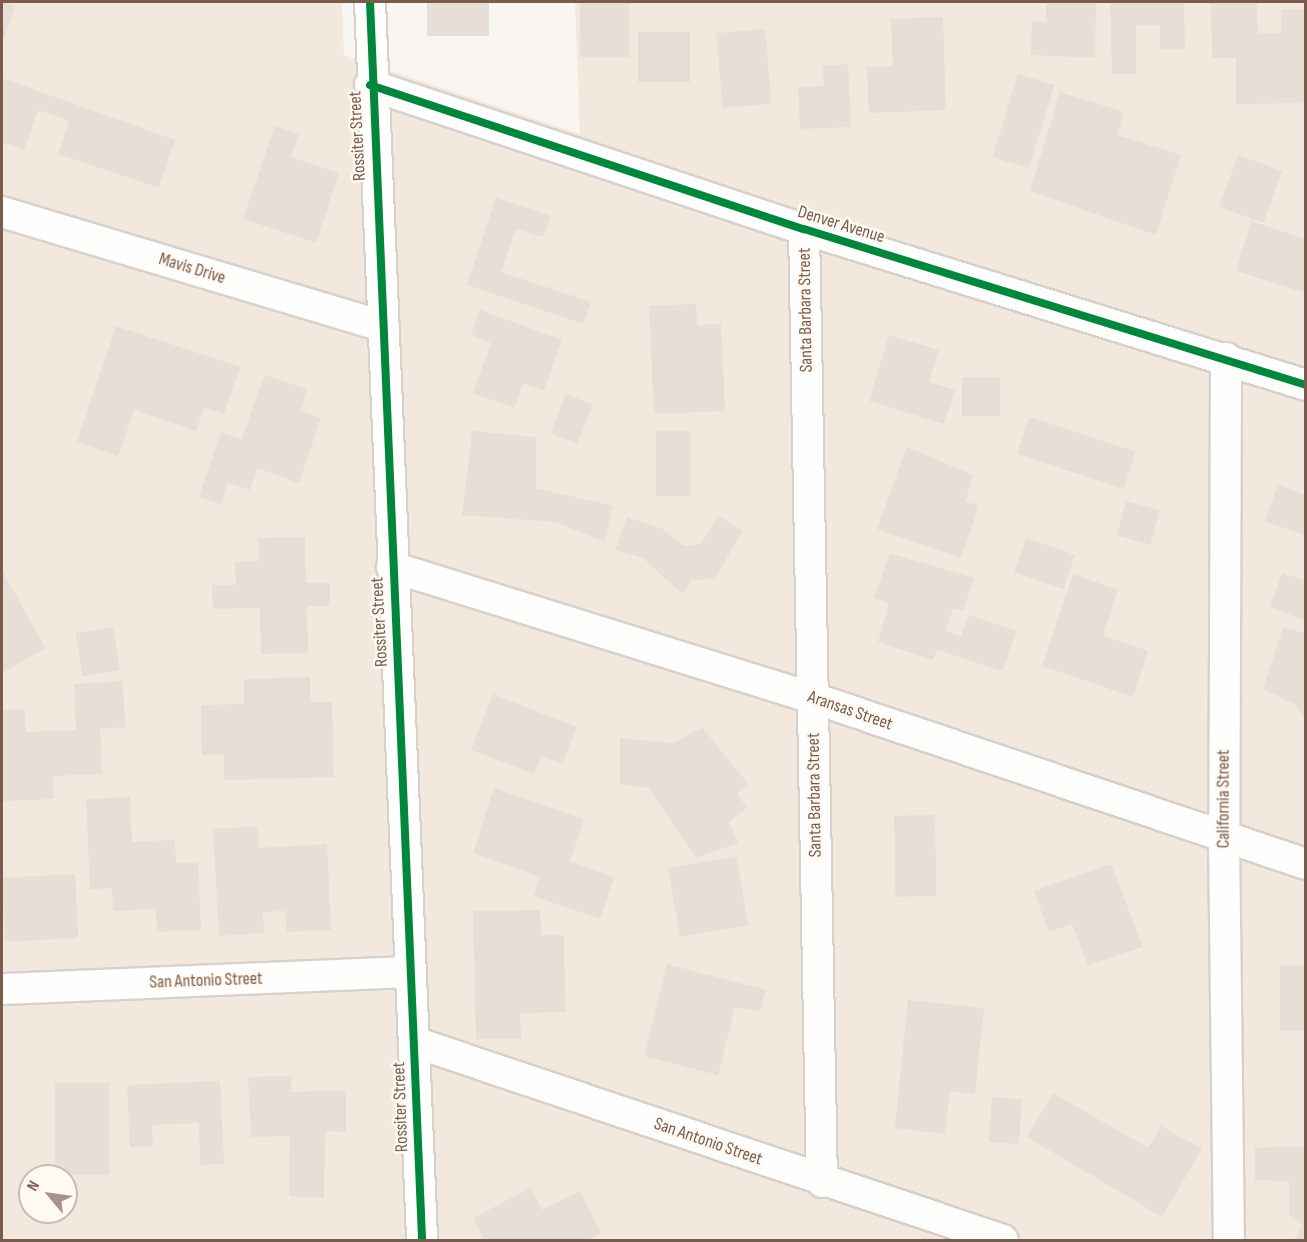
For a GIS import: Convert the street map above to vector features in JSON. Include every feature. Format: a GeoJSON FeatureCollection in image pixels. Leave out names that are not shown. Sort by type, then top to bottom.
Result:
{"type":"FeatureCollection","features":[{"type":"Feature","properties":{"kind":"street","name":"Rossiter Street"},"geometry":{"type":"LineString","coordinates":[[370,2],[370,85],[422,1240]]}},
{"type":"Feature","properties":{"kind":"street","name":"Denver Avenue"},"geometry":{"type":"LineString","coordinates":[[370,85],[804,229],[1226,357],[1305,385]]}},
{"type":"Feature","properties":{"kind":"street","name":"Mavis Drive"},"geometry":{"type":"LineString","coordinates":[[2,212],[382,326]]}},
{"type":"Feature","properties":{"kind":"street","name":"Santa Barbara Street"},"geometry":{"type":"LineString","coordinates":[[804,229],[822,1182]]}},
{"type":"Feature","properties":{"kind":"street","name":"California Street"},"geometry":{"type":"LineString","coordinates":[[1226,357],[1224,838],[1229,1240]]}},
{"type":"Feature","properties":{"kind":"street","name":"Aransas Street"},"geometry":{"type":"LineString","coordinates":[[392,567],[813,698],[1305,864]]}},
{"type":"Feature","properties":{"kind":"street","name":"San Antonio Street"},"geometry":{"type":"LineString","coordinates":[[2,989],[411,972]]}},
{"type":"Feature","properties":{"kind":"street","name":"San Antonio Street"},"geometry":{"type":"LineString","coordinates":[[414,1042],[822,1182],[1003,1240]]}},
{"type":"Feature","properties":{"kind":"shaded area"},"geometry":{"type":"Polygon","coordinates":[[[2,2],[342,2],[344,55],[580,134],[575,2],[1305,2],[1305,1240],[2,1240],[2,2]]]}},
{"type":"Feature","properties":{"kind":"building"},"geometry":{"type":"Polygon","coordinates":[[[2,2],[15,6],[2,44],[2,2]]]}},
{"type":"Feature","properties":{"kind":"building"},"geometry":{"type":"Polygon","coordinates":[[[427,2],[489,2],[489,36],[427,36],[427,2]]]}},
{"type":"Feature","properties":{"kind":"building"},"geometry":{"type":"Polygon","coordinates":[[[1046,2],[1096,2],[1095,58],[1031,55],[1032,21],[1046,22],[1046,2]]]}},
{"type":"Feature","properties":{"kind":"building"},"geometry":{"type":"Polygon","coordinates":[[[1110,2],[1184,2],[1185,49],[1160,49],[1160,25],[1136,25],[1136,74],[1112,74],[1110,2]]]}},
{"type":"Feature","properties":{"kind":"building"},"geometry":{"type":"Polygon","coordinates":[[[1211,2],[1257,2],[1258,34],[1281,33],[1281,10],[1304,9],[1306,103],[1236,104],[1236,58],[1212,58],[1211,2]]]}},
{"type":"Feature","properties":{"kind":"building"},"geometry":{"type":"Polygon","coordinates":[[[580,3],[629,3],[629,57],[580,57],[580,3]]]}},
{"type":"Feature","properties":{"kind":"building"},"geometry":{"type":"Polygon","coordinates":[[[943,17],[946,110],[869,113],[867,67],[893,66],[891,19],[943,17]]]}},
{"type":"Feature","properties":{"kind":"building"},"geometry":{"type":"Polygon","coordinates":[[[765,29],[772,104],[723,108],[716,33],[765,29]]]}},
{"type":"Feature","properties":{"kind":"building"},"geometry":{"type":"Polygon","coordinates":[[[638,32],[690,32],[690,82],[638,82],[638,32]]]}},
{"type":"Feature","properties":{"kind":"building"},"geometry":{"type":"Polygon","coordinates":[[[848,64],[851,127],[800,129],[798,87],[824,86],[823,66],[848,64]]]}},
{"type":"Feature","properties":{"kind":"building"},"geometry":{"type":"Polygon","coordinates":[[[1018,74],[1054,85],[1029,168],[993,157],[1018,74]]]}},
{"type":"Feature","properties":{"kind":"building"},"geometry":{"type":"Polygon","coordinates":[[[2,78],[175,140],[159,188],[58,154],[69,121],[38,110],[24,150],[2,142],[2,78]]]}},
{"type":"Feature","properties":{"kind":"building"},"geometry":{"type":"Polygon","coordinates":[[[1060,92],[1124,112],[1117,135],[1181,155],[1156,235],[1030,191],[1060,92]]]}},
{"type":"Feature","properties":{"kind":"building"},"geometry":{"type":"Polygon","coordinates":[[[275,126],[299,134],[291,157],[339,173],[316,243],[243,219],[275,126]]]}},
{"type":"Feature","properties":{"kind":"building"},"geometry":{"type":"Polygon","coordinates":[[[1238,155],[1282,171],[1263,223],[1219,207],[1238,155]]]}},
{"type":"Feature","properties":{"kind":"building"},"geometry":{"type":"Polygon","coordinates":[[[496,198],[551,216],[543,237],[516,229],[501,272],[591,302],[583,324],[467,285],[496,198]]]}},
{"type":"Feature","properties":{"kind":"building"},"geometry":{"type":"Polygon","coordinates":[[[1251,221],[1306,239],[1306,293],[1236,271],[1251,221]]]}},
{"type":"Feature","properties":{"kind":"building"},"geometry":{"type":"Polygon","coordinates":[[[696,304],[697,325],[721,324],[725,411],[654,414],[649,306],[696,304]]]}},
{"type":"Feature","properties":{"kind":"building"},"geometry":{"type":"Polygon","coordinates":[[[480,310],[562,340],[544,390],[523,383],[514,408],[473,393],[491,343],[471,335],[480,310]]]}},
{"type":"Feature","properties":{"kind":"building"},"geometry":{"type":"Polygon","coordinates":[[[116,326],[240,367],[224,414],[204,407],[196,431],[134,410],[118,456],[77,442],[116,326]]]}},
{"type":"Feature","properties":{"kind":"building"},"geometry":{"type":"Polygon","coordinates":[[[889,335],[939,350],[929,382],[955,390],[944,424],[869,401],[889,335]]]}},
{"type":"Feature","properties":{"kind":"building"},"geometry":{"type":"Polygon","coordinates":[[[264,375],[307,389],[300,411],[321,418],[299,483],[257,468],[250,490],[228,483],[221,505],[199,497],[221,432],[242,440],[264,375]]]}},
{"type":"Feature","properties":{"kind":"building"},"geometry":{"type":"Polygon","coordinates":[[[962,377],[1000,377],[1000,416],[962,416],[962,377]]]}},
{"type":"Feature","properties":{"kind":"building"},"geometry":{"type":"Polygon","coordinates":[[[566,394],[593,405],[577,444],[550,433],[566,394]]]}},
{"type":"Feature","properties":{"kind":"building"},"geometry":{"type":"Polygon","coordinates":[[[1029,417],[1136,452],[1123,489],[1017,454],[1029,417]]]}},
{"type":"Feature","properties":{"kind":"building"},"geometry":{"type":"Polygon","coordinates":[[[472,431],[536,437],[536,488],[613,506],[604,542],[556,522],[462,515],[472,431]]]}},
{"type":"Feature","properties":{"kind":"building"},"geometry":{"type":"Polygon","coordinates":[[[656,431],[691,431],[691,496],[656,496],[656,431]]]}},
{"type":"Feature","properties":{"kind":"building"},"geometry":{"type":"Polygon","coordinates":[[[907,447],[973,475],[965,502],[979,505],[961,558],[877,529],[907,447]]]}},
{"type":"Feature","properties":{"kind":"building"},"geometry":{"type":"Polygon","coordinates":[[[1278,485],[1306,495],[1306,536],[1265,521],[1278,485]]]}},
{"type":"Feature","properties":{"kind":"building"},"geometry":{"type":"Polygon","coordinates":[[[1126,501],[1160,510],[1150,545],[1117,536],[1126,501]]]}},
{"type":"Feature","properties":{"kind":"building"},"geometry":{"type":"Polygon","coordinates":[[[718,516],[743,531],[714,579],[692,580],[682,594],[643,558],[615,550],[627,517],[661,528],[684,546],[701,544],[718,516]]]}},
{"type":"Feature","properties":{"kind":"building"},"geometry":{"type":"Polygon","coordinates":[[[305,537],[306,583],[330,583],[330,606],[307,606],[308,653],[261,654],[260,608],[213,609],[212,585],[236,585],[235,562],[259,561],[258,538],[305,537]]]}},
{"type":"Feature","properties":{"kind":"building"},"geometry":{"type":"Polygon","coordinates":[[[1026,538],[1075,555],[1063,589],[1014,572],[1026,538]]]}},
{"type":"Feature","properties":{"kind":"building"},"geometry":{"type":"Polygon","coordinates":[[[890,553],[974,578],[963,611],[953,608],[946,631],[961,636],[968,615],[1016,631],[1003,671],[937,650],[933,660],[878,642],[889,603],[874,598],[890,553]]]}},
{"type":"Feature","properties":{"kind":"building"},"geometry":{"type":"Polygon","coordinates":[[[2,570],[45,648],[2,673],[2,570]]]}},
{"type":"Feature","properties":{"kind":"building"},"geometry":{"type":"Polygon","coordinates":[[[1282,573],[1306,581],[1306,621],[1270,607],[1282,573]]]}},
{"type":"Feature","properties":{"kind":"building"},"geometry":{"type":"Polygon","coordinates":[[[1073,574],[1118,590],[1103,636],[1148,651],[1133,697],[1042,666],[1073,574]]]}},
{"type":"Feature","properties":{"kind":"building"},"geometry":{"type":"Polygon","coordinates":[[[113,627],[120,670],[82,676],[75,633],[113,627]]]}},
{"type":"Feature","properties":{"kind":"building"},"geometry":{"type":"Polygon","coordinates":[[[1283,628],[1306,633],[1306,720],[1295,705],[1263,689],[1283,628]]]}},
{"type":"Feature","properties":{"kind":"building"},"geometry":{"type":"Polygon","coordinates":[[[310,677],[310,702],[332,702],[334,777],[224,780],[224,754],[202,755],[201,705],[244,704],[244,679],[310,677]]]}},
{"type":"Feature","properties":{"kind":"building"},"geometry":{"type":"Polygon","coordinates":[[[123,681],[125,727],[100,729],[102,774],[53,776],[54,799],[2,801],[2,710],[25,709],[26,732],[76,730],[74,684],[123,681]]]}},
{"type":"Feature","properties":{"kind":"building"},"geometry":{"type":"Polygon","coordinates":[[[493,694],[577,727],[562,764],[541,756],[534,774],[471,750],[493,694]]]}},
{"type":"Feature","properties":{"kind":"building"},"geometry":{"type":"Polygon","coordinates":[[[702,727],[748,784],[737,794],[747,808],[729,822],[738,843],[696,858],[649,788],[620,784],[620,738],[675,743],[702,727]]]}},
{"type":"Feature","properties":{"kind":"building"},"geometry":{"type":"Polygon","coordinates":[[[494,788],[584,819],[570,861],[614,877],[600,919],[534,896],[540,877],[473,853],[494,788]]]}},
{"type":"Feature","properties":{"kind":"building"},"geometry":{"type":"Polygon","coordinates":[[[130,797],[132,842],[175,840],[176,863],[198,862],[201,930],[157,932],[156,909],[113,911],[112,888],[90,889],[86,799],[130,797]]]}},
{"type":"Feature","properties":{"kind":"building"},"geometry":{"type":"Polygon","coordinates":[[[935,815],[936,896],[895,897],[894,816],[935,815]]]}},
{"type":"Feature","properties":{"kind":"building"},"geometry":{"type":"Polygon","coordinates":[[[258,826],[259,848],[327,844],[331,930],[287,932],[285,911],[263,912],[264,933],[219,936],[213,829],[258,826]]]}},
{"type":"Feature","properties":{"kind":"building"},"geometry":{"type":"Polygon","coordinates":[[[736,856],[748,925],[680,937],[668,868],[736,856]]]}},
{"type":"Feature","properties":{"kind":"building"},"geometry":{"type":"Polygon","coordinates":[[[1111,864],[1143,947],[1088,965],[1072,924],[1049,932],[1034,891],[1111,864]]]}},
{"type":"Feature","properties":{"kind":"building"},"geometry":{"type":"Polygon","coordinates":[[[75,874],[78,938],[5,942],[2,878],[75,874]]]}},
{"type":"Feature","properties":{"kind":"building"},"geometry":{"type":"Polygon","coordinates":[[[540,910],[541,935],[564,935],[565,1012],[520,1013],[521,1039],[476,1039],[473,911],[540,910]]]}},
{"type":"Feature","properties":{"kind":"building"},"geometry":{"type":"Polygon","coordinates":[[[667,964],[766,990],[760,1012],[735,1007],[718,1075],[644,1056],[667,964]]]}},
{"type":"Feature","properties":{"kind":"building"},"geometry":{"type":"Polygon","coordinates":[[[1280,965],[1306,965],[1306,1031],[1280,1031],[1280,965]]]}},
{"type":"Feature","properties":{"kind":"building"},"geometry":{"type":"Polygon","coordinates":[[[908,1000],[984,1008],[975,1094],[950,1091],[945,1134],[895,1128],[908,1000]]]}},
{"type":"Feature","properties":{"kind":"building"},"geometry":{"type":"Polygon","coordinates":[[[292,1076],[291,1092],[346,1090],[346,1132],[325,1131],[324,1198],[289,1196],[290,1136],[251,1137],[248,1077],[292,1076]]]}},
{"type":"Feature","properties":{"kind":"building"},"geometry":{"type":"Polygon","coordinates":[[[220,1081],[224,1164],[200,1165],[199,1123],[152,1125],[153,1146],[130,1147],[127,1085],[220,1081]]]}},
{"type":"Feature","properties":{"kind":"building"},"geometry":{"type":"Polygon","coordinates":[[[55,1083],[109,1083],[109,1175],[78,1175],[78,1164],[55,1164],[55,1083]]]}},
{"type":"Feature","properties":{"kind":"building"},"geometry":{"type":"Polygon","coordinates":[[[1053,1093],[1148,1148],[1161,1126],[1202,1149],[1162,1217],[1027,1137],[1053,1093]]]}},
{"type":"Feature","properties":{"kind":"building"},"geometry":{"type":"Polygon","coordinates":[[[992,1097],[1022,1099],[1019,1144],[989,1142],[992,1097]]]}},
{"type":"Feature","properties":{"kind":"building"},"geometry":{"type":"Polygon","coordinates":[[[1306,1146],[1306,1240],[1295,1240],[1302,1224],[1289,1214],[1289,1181],[1255,1180],[1255,1148],[1306,1146]]]}},
{"type":"Feature","properties":{"kind":"building"},"geometry":{"type":"Polygon","coordinates":[[[531,1188],[542,1210],[580,1191],[601,1233],[586,1240],[480,1240],[484,1239],[473,1218],[531,1188]]]}},
{"type":"Feature","properties":{"kind":"cycle path"},"geometry":{"type":"LineString","coordinates":[[370,2],[422,1240]]}},
{"type":"Feature","properties":{"kind":"cycle path"},"geometry":{"type":"LineString","coordinates":[[370,85],[804,229],[1306,385]]}}]}
